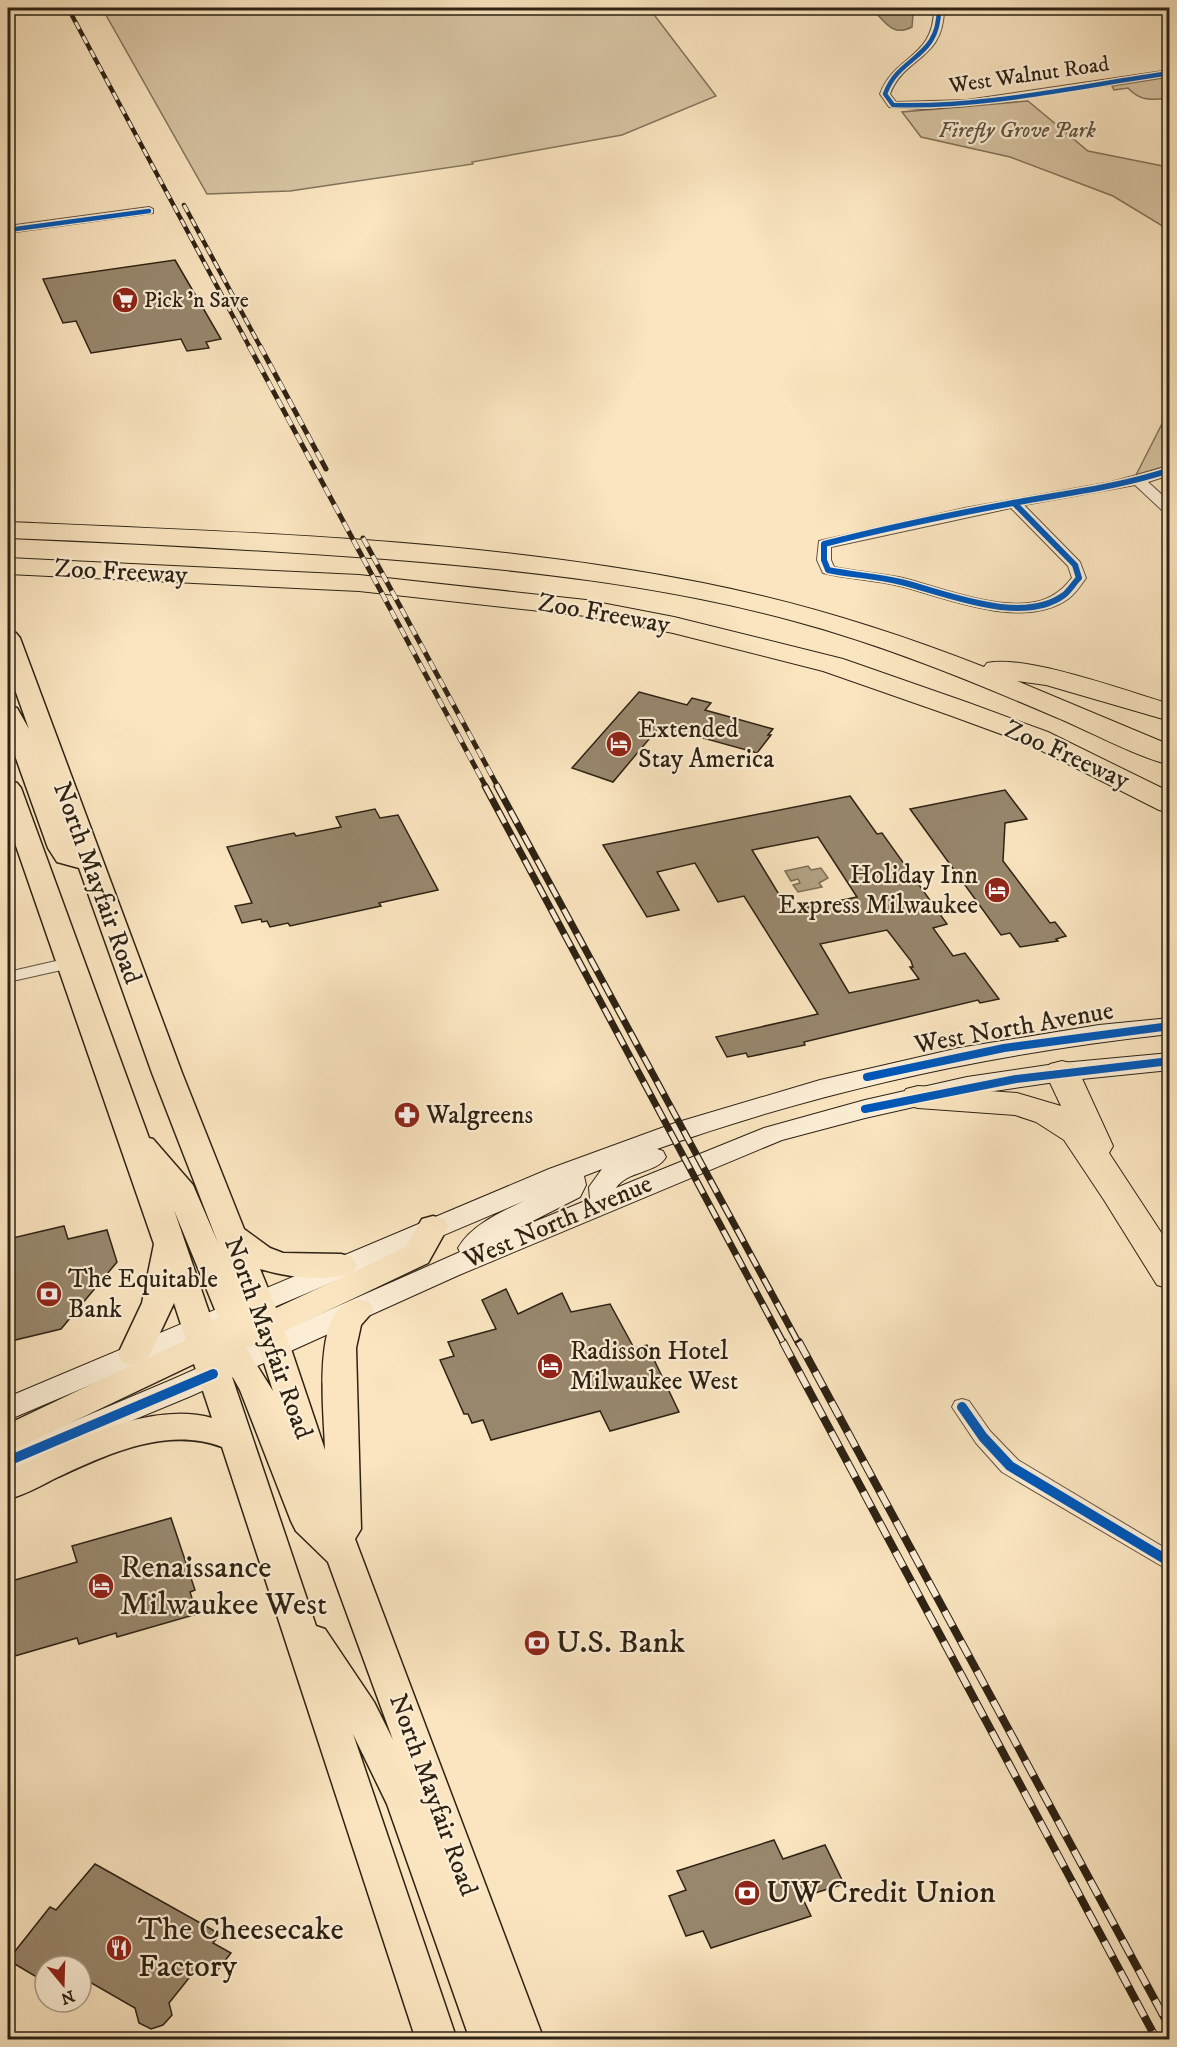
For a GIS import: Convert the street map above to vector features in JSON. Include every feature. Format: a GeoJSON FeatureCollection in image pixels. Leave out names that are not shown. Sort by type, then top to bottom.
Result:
{"type":"FeatureCollection","features":[{"type":"Feature","properties":{"kind":"highway","name":"Zoo Freeway"},"geometry":{"type":"LineString","coordinates":[[13,530],[310,546],[512,562],[636,580],[752,602],[849,628],[953,663],[1170,756]]}},
{"type":"Feature","properties":{"kind":"highway","name":"Zoo Freeway"},"geometry":{"type":"LineString","coordinates":[[9,566],[359,583],[586,608],[652,621],[833,665],[959,709],[1057,747],[1170,804]]}},
{"type":"Feature","properties":{"kind":"highway"},"geometry":{"type":"LineString","coordinates":[[953,663],[1049,677],[1170,713]]}},
{"type":"Feature","properties":{"kind":"highway"},"geometry":{"type":"LineString","coordinates":[[1062,1072],[1117,1191]]}},
{"type":"Feature","properties":{"kind":"highway"},"geometry":{"type":"LineString","coordinates":[[918,1097],[1005,1103],[1048,1114],[1076,1132],[1117,1191],[1170,1276]]}},
{"type":"Feature","properties":{"kind":"main road","name":"North Mayfair Road"},"geometry":{"type":"LineString","coordinates":[[8,638],[88,862],[167,1073],[232,1237],[237,1439],[291,1608],[437,2040]]}},
{"type":"Feature","properties":{"kind":"main road"},"geometry":{"type":"LineString","coordinates":[[8,713],[20,736],[61,848],[66,856],[88,862]]}},
{"type":"Feature","properties":{"kind":"main road","name":"North Mayfair Road"},"geometry":{"type":"LineString","coordinates":[[8,788],[169,1242],[234,1337]]}},
{"type":"Feature","properties":{"kind":"main road","name":"West North Avenue"},"geometry":{"type":"LineString","coordinates":[[8,1461],[234,1337],[341,1265],[569,1172],[668,1135],[827,1087],[912,1066],[1048,1041],[1170,1026]]}},
{"type":"Feature","properties":{"kind":"main road"},"geometry":{"type":"LineString","coordinates":[[1048,1041],[1062,1072],[1091,1055],[1125,1048],[1170,1045]]}},
{"type":"Feature","properties":{"kind":"main road","name":"West North Avenue"},"geometry":{"type":"LineString","coordinates":[[8,1408],[134,1354],[234,1337],[358,1310],[449,1268],[604,1202],[773,1134],[967,1086],[1062,1072],[1170,1061]]}},
{"type":"Feature","properties":{"kind":"main road"},"geometry":{"type":"LineString","coordinates":[[132,1135],[182,1192],[234,1337],[308,1521],[344,1558]]}},
{"type":"Feature","properties":{"kind":"main road"},"geometry":{"type":"LineString","coordinates":[[604,1202],[603,1188],[607,1180],[624,1169],[656,1155],[665,1146],[668,1135]]}},
{"type":"Feature","properties":{"kind":"main road"},"geometry":{"type":"LineString","coordinates":[[449,1268],[486,1235],[570,1190],[572,1185],[569,1172]]}},
{"type":"Feature","properties":{"kind":"main road"},"geometry":{"type":"LineString","coordinates":[[8,1438],[417,1255],[433,1227]]}},
{"type":"Feature","properties":{"kind":"main road"},"geometry":{"type":"LineString","coordinates":[[232,1237],[250,1253],[264,1260],[305,1266],[341,1265]]}},
{"type":"Feature","properties":{"kind":"main road"},"geometry":{"type":"LineString","coordinates":[[134,1354],[158,1303],[169,1242]]}},
{"type":"Feature","properties":{"kind":"main road"},"geometry":{"type":"LineString","coordinates":[[344,1558],[340,1348],[346,1320],[358,1310]]}},
{"type":"Feature","properties":{"kind":"main road"},"geometry":{"type":"LineString","coordinates":[[8,1486],[103,1444],[154,1430],[189,1426],[213,1430],[237,1439]]}},
{"type":"Feature","properties":{"kind":"main road","name":"North Mayfair Road"},"geometry":{"type":"LineString","coordinates":[[344,1558],[524,2040]]}},
{"type":"Feature","properties":{"kind":"main road"},"geometry":{"type":"LineString","coordinates":[[291,1608],[361,1713],[406,1803],[491,2040]]}},
{"type":"Feature","properties":{"kind":"street","name":"West Walnut Road"},"geometry":{"type":"LineString","coordinates":[[939,8],[940,17],[933,42],[886,88],[885,94],[893,105],[926,106],[967,103],[1170,73]]}},
{"type":"Feature","properties":{"kind":"street"},"geometry":{"type":"LineString","coordinates":[[8,230],[149,211]]}},
{"type":"Feature","properties":{"kind":"street"},"geometry":{"type":"LineString","coordinates":[[1014,503],[1074,565],[1077,572],[1079,578],[1072,590],[1051,602],[1021,608],[997,609],[897,581],[852,576],[828,570],[824,560],[824,544],[872,531],[1014,503],[1139,481],[1170,470]]}},
{"type":"Feature","properties":{"kind":"street"},"geometry":{"type":"LineString","coordinates":[[1139,481],[1170,510]]}},
{"type":"Feature","properties":{"kind":"street"},"geometry":{"type":"LineString","coordinates":[[8,977],[69,963]]}},
{"type":"Feature","properties":{"kind":"street"},"geometry":{"type":"LineString","coordinates":[[962,1407],[983,1437],[1010,1466],[1170,1562]]}},
{"type":"Feature","properties":{"kind":"green space"},"geometry":{"type":"Polygon","coordinates":[[[102,8],[649,8],[716,96],[622,135],[472,162],[473,164],[290,191],[207,194],[102,8]]]}},
{"type":"Feature","properties":{"kind":"green space"},"geometry":{"type":"Polygon","coordinates":[[[1169,77],[1169,98],[1142,98],[1128,88],[1114,90],[1112,86],[1169,77]]]}},
{"type":"Feature","properties":{"kind":"green space","name":"Firefly Grove Park"},"geometry":{"type":"Polygon","coordinates":[[[1028,101],[1088,151],[1163,166],[1169,165],[1169,230],[1113,196],[1010,157],[921,137],[902,112],[1028,101]]]}},
{"type":"Feature","properties":{"kind":"green space"},"geometry":{"type":"Polygon","coordinates":[[[1169,410],[1169,465],[1136,475],[1169,410]]]}},
{"type":"Feature","properties":{"kind":"shaded area"},"geometry":{"type":"Polygon","coordinates":[[[882,8],[909,8],[913,14],[912,27],[900,30],[890,27],[874,11],[882,8]]]}},
{"type":"Feature","properties":{"kind":"shaded area"},"geometry":{"type":"Polygon","coordinates":[[[808,866],[811,870],[821,868],[828,878],[819,883],[822,887],[798,892],[793,885],[800,883],[798,879],[791,881],[785,871],[808,866]]]}},
{"type":"Feature","properties":{"kind":"building","name":"Pick 'n Save"},"geometry":{"type":"Polygon","coordinates":[[[175,260],[221,339],[206,342],[209,348],[187,351],[181,339],[91,353],[76,321],[63,323],[43,279],[175,260]]]}},
{"type":"Feature","properties":{"kind":"building","name":"Extended Stay America"},"geometry":{"type":"Polygon","coordinates":[[[639,692],[687,705],[692,698],[711,703],[705,710],[773,729],[757,753],[660,726],[613,782],[572,768],[639,692]]]}},
{"type":"Feature","properties":{"kind":"building","name":"Holiday Inn Express Milwaukee"},"geometry":{"type":"Polygon","coordinates":[[[1005,790],[1027,819],[1005,823],[1003,861],[1050,923],[1055,922],[1066,936],[1056,939],[1058,941],[1020,947],[1010,933],[1001,935],[910,809],[1005,790]]]}},
{"type":"Feature","properties":{"kind":"building"},"geometry":{"type":"Polygon","coordinates":[[[850,796],[877,834],[882,833],[947,924],[933,928],[953,956],[965,953],[999,999],[980,1003],[978,1000],[804,1042],[805,1045],[748,1057],[746,1053],[727,1057],[716,1037],[818,1014],[744,896],[718,902],[695,863],[657,872],[679,910],[647,917],[603,845],[850,796]],[[818,837],[752,850],[789,911],[857,897],[818,837]],[[887,930],[820,944],[849,993],[919,979],[910,967],[913,967],[911,961],[887,930]]]}},
{"type":"Feature","properties":{"kind":"building"},"geometry":{"type":"Polygon","coordinates":[[[375,809],[380,818],[398,815],[438,890],[379,903],[381,906],[290,926],[288,923],[270,927],[267,921],[262,922],[261,919],[242,923],[235,906],[252,903],[227,847],[294,833],[296,836],[341,827],[336,817],[375,809]]]}},
{"type":"Feature","properties":{"kind":"building","name":"The Equitable Bank"},"geometry":{"type":"Polygon","coordinates":[[[64,1226],[68,1239],[107,1230],[117,1262],[61,1329],[11,1341],[8,1326],[8,1239],[64,1226]]]}},
{"type":"Feature","properties":{"kind":"building","name":"Radisson Hotel Milwaukee West"},"geometry":{"type":"Polygon","coordinates":[[[506,1289],[518,1314],[562,1293],[571,1312],[610,1304],[634,1348],[647,1345],[679,1412],[610,1431],[600,1411],[491,1440],[483,1420],[472,1423],[468,1414],[464,1414],[440,1360],[454,1356],[448,1342],[496,1329],[482,1300],[506,1289]]]}},
{"type":"Feature","properties":{"kind":"building","name":"Renaissance Milwaukee West"},"geometry":{"type":"Polygon","coordinates":[[[171,1518],[195,1590],[190,1592],[197,1614],[117,1637],[116,1633],[79,1644],[77,1638],[8,1658],[8,1582],[77,1562],[72,1546],[171,1518]]]}},
{"type":"Feature","properties":{"kind":"building","name":"UW Credit Union"},"geometry":{"type":"Polygon","coordinates":[[[774,1840],[783,1859],[825,1845],[844,1884],[802,1897],[811,1916],[711,1948],[703,1931],[686,1936],[669,1896],[686,1890],[677,1871],[774,1840]]]}},
{"type":"Feature","properties":{"kind":"building","name":"The Cheesecake Factory"},"geometry":{"type":"Polygon","coordinates":[[[95,1864],[220,1934],[213,1943],[231,1953],[216,1972],[201,1963],[169,2003],[172,2015],[163,2025],[151,2029],[139,2023],[135,2008],[93,1984],[93,1954],[33,1954],[33,1975],[8,1960],[50,1907],[56,1910],[95,1864]]]}},
{"type":"Feature","properties":{"kind":"railway"},"geometry":{"type":"LineString","coordinates":[[68,8],[250,348]]}},
{"type":"Feature","properties":{"kind":"railway"},"geometry":{"type":"LineString","coordinates":[[184,205],[261,348]]}},
{"type":"Feature","properties":{"kind":"railway"},"geometry":{"type":"LineString","coordinates":[[249,346],[486,787]]}},
{"type":"Feature","properties":{"kind":"railway"},"geometry":{"type":"LineString","coordinates":[[260,346],[326,469]]}},
{"type":"Feature","properties":{"kind":"railway"},"geometry":{"type":"LineString","coordinates":[[363,538],[498,787]]}},
{"type":"Feature","properties":{"kind":"railway"},"geometry":{"type":"LineString","coordinates":[[485,786],[784,1344]]}},
{"type":"Feature","properties":{"kind":"railway"},"geometry":{"type":"LineString","coordinates":[[497,786],[799,1344]]}},
{"type":"Feature","properties":{"kind":"railway"},"geometry":{"type":"LineString","coordinates":[[783,1342],[1157,2040]]}},
{"type":"Feature","properties":{"kind":"railway"},"geometry":{"type":"LineString","coordinates":[[799,1342],[1170,2028]]}},
{"type":"Feature","properties":{"kind":"cycle path"},"geometry":{"type":"LineString","coordinates":[[939,8],[939,25],[934,38],[927,48],[897,73],[889,83],[885,94],[893,105],[926,106],[967,103],[1170,73]]}},
{"type":"Feature","properties":{"kind":"cycle path"},"geometry":{"type":"LineString","coordinates":[[8,230],[149,211]]}},
{"type":"Feature","properties":{"kind":"cycle path"},"geometry":{"type":"LineString","coordinates":[[1014,503],[1075,565],[1079,578],[1064,595],[1044,605],[1021,608],[970,601],[892,580],[828,570],[824,560],[824,544],[965,512],[1013,503],[1111,486],[1170,470]]}},
{"type":"Feature","properties":{"kind":"cycle path"},"geometry":{"type":"LineString","coordinates":[[867,1077],[1004,1048],[1170,1026]]}},
{"type":"Feature","properties":{"kind":"cycle path"},"geometry":{"type":"LineString","coordinates":[[865,1109],[1016,1079],[1170,1061]]}},
{"type":"Feature","properties":{"kind":"cycle path"},"geometry":{"type":"LineString","coordinates":[[8,1461],[213,1374]]}},
{"type":"Feature","properties":{"kind":"cycle path"},"geometry":{"type":"LineString","coordinates":[[962,1407],[983,1437],[1010,1466],[1170,1562]]}},
{"type":"Feature","properties":{"kind":"place","name":"Pick 'n Save"},"geometry":{"type":"Point","coordinates":[125,300]}},
{"type":"Feature","properties":{"kind":"place","name":"Extended Stay America"},"geometry":{"type":"Point","coordinates":[619,744]}},
{"type":"Feature","properties":{"kind":"place","name":"Holiday Inn Express Milwaukee"},"geometry":{"type":"Point","coordinates":[997,890]}},
{"type":"Feature","properties":{"kind":"place","name":"Walgreens"},"geometry":{"type":"Point","coordinates":[407,1115]}},
{"type":"Feature","properties":{"kind":"place","name":"The Equitable Bank"},"geometry":{"type":"Point","coordinates":[49,1294]}},
{"type":"Feature","properties":{"kind":"place","name":"Radisson Hotel Milwaukee West"},"geometry":{"type":"Point","coordinates":[550,1366]}},
{"type":"Feature","properties":{"kind":"place","name":"Renaissance Milwaukee West"},"geometry":{"type":"Point","coordinates":[101,1586]}},
{"type":"Feature","properties":{"kind":"place","name":"U.S. Bank"},"geometry":{"type":"Point","coordinates":[537,1643]}},
{"type":"Feature","properties":{"kind":"place","name":"UW Credit Union"},"geometry":{"type":"Point","coordinates":[747,1893]}},
{"type":"Feature","properties":{"kind":"place","name":"The Cheesecake Factory"},"geometry":{"type":"Point","coordinates":[119,1948]}}]}
